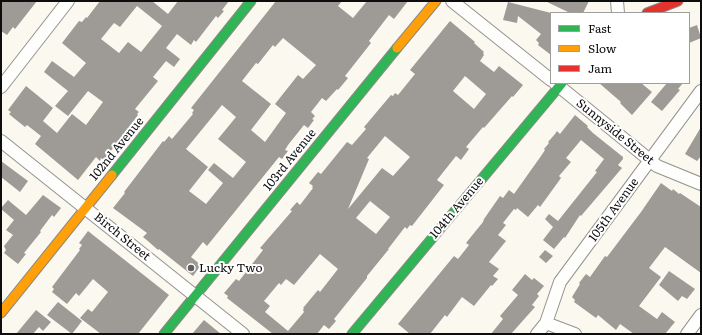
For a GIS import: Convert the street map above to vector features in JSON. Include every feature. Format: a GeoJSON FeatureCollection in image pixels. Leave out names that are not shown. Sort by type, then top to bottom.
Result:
{"type":"FeatureCollection","features":[{"type":"Feature","properties":{"kind":"street"},"geometry":{"type":"LineString","coordinates":[[1,87],[68,1]]}},
{"type":"Feature","properties":{"kind":"street","name":"102nd Avenue"},"geometry":{"type":"LineString","coordinates":[[1,313],[251,1]]}},
{"type":"Feature","properties":{"kind":"street","name":"103rd Avenue"},"geometry":{"type":"LineString","coordinates":[[164,334],[436,1]]}},
{"type":"Feature","properties":{"kind":"street","name":"Sunnyside Street"},"geometry":{"type":"LineString","coordinates":[[452,1],[550,78]]}},
{"type":"Feature","properties":{"kind":"street"},"geometry":{"type":"LineString","coordinates":[[617,1],[618,12]]}},
{"type":"Feature","properties":{"kind":"street"},"geometry":{"type":"LineString","coordinates":[[650,12],[678,1]]}},
{"type":"Feature","properties":{"kind":"street","name":"104th Avenue"},"geometry":{"type":"LineString","coordinates":[[352,334],[556,84]]}},
{"type":"Feature","properties":{"kind":"street","name":"Sunnyside Street"},"geometry":{"type":"LineString","coordinates":[[558,84],[657,166],[701,184]]}},
{"type":"Feature","properties":{"kind":"street","name":"105th Avenue"},"geometry":{"type":"LineString","coordinates":[[537,334],[546,323],[560,282],[701,91]]}},
{"type":"Feature","properties":{"kind":"street","name":"Birch Street"},"geometry":{"type":"LineString","coordinates":[[1,141],[243,334]]}},
{"type":"Feature","properties":{"kind":"street"},"geometry":{"type":"LineString","coordinates":[[687,334],[701,315]]}},
{"type":"Feature","properties":{"kind":"street"},"geometry":{"type":"LineString","coordinates":[[546,323],[575,334]]}},
{"type":"Feature","properties":{"kind":"building"},"geometry":{"type":"Polygon","coordinates":[[[1,1],[37,1],[15,29],[13,27],[7,35],[1,31],[1,1]]]}},
{"type":"Feature","properties":{"kind":"building"},"geometry":{"type":"Polygon","coordinates":[[[100,1],[152,1],[168,14],[178,1],[229,1],[222,10],[224,11],[218,18],[216,16],[196,42],[194,40],[191,45],[177,34],[166,48],[180,59],[174,67],[166,61],[153,77],[158,81],[135,109],[139,112],[137,114],[138,115],[104,160],[101,158],[100,161],[96,157],[78,180],[35,144],[41,136],[27,125],[25,127],[9,114],[11,112],[8,110],[26,86],[53,108],[43,121],[57,133],[72,114],[86,125],[103,102],[88,91],[68,116],[55,106],[68,91],[44,72],[52,61],[74,77],[86,63],[62,43],[79,21],[82,22],[86,17],[87,18],[100,1]],[[137,6],[120,27],[114,23],[101,39],[119,53],[128,42],[141,52],[162,26],[137,6]]]}},
{"type":"Feature","properties":{"kind":"building"},"geometry":{"type":"Polygon","coordinates":[[[276,1],[342,1],[338,6],[353,18],[367,1],[408,1],[394,19],[389,15],[369,41],[371,43],[345,76],[348,78],[338,90],[337,89],[326,101],[322,98],[311,112],[315,116],[312,119],[314,120],[308,128],[304,125],[288,145],[285,150],[288,151],[282,159],[279,157],[207,246],[203,242],[191,257],[201,265],[193,276],[143,237],[147,233],[113,208],[163,141],[164,142],[169,136],[172,139],[193,114],[192,113],[194,110],[191,108],[276,1]],[[283,38],[275,47],[273,45],[242,81],[271,104],[251,130],[265,142],[286,113],[275,104],[298,75],[303,79],[316,65],[283,38]],[[222,105],[186,149],[208,167],[189,191],[206,204],[223,183],[208,170],[214,163],[233,178],[246,162],[218,139],[236,117],[222,105]]]}},
{"type":"Feature","properties":{"kind":"building"},"geometry":{"type":"Polygon","coordinates":[[[545,1],[589,1],[584,12],[568,12],[545,1]]]}},
{"type":"Feature","properties":{"kind":"building"},"geometry":{"type":"Polygon","coordinates":[[[508,2],[550,13],[550,54],[538,45],[539,43],[536,40],[541,34],[518,16],[517,23],[503,20],[508,2]]]}},
{"type":"Feature","properties":{"kind":"building"},"geometry":{"type":"Polygon","coordinates":[[[450,21],[475,42],[474,43],[484,52],[484,55],[480,61],[494,72],[499,66],[523,85],[466,147],[469,149],[461,160],[456,156],[437,180],[444,185],[412,226],[410,225],[407,229],[405,227],[334,319],[336,321],[329,329],[324,325],[317,334],[273,334],[227,298],[228,296],[224,293],[236,279],[239,281],[263,250],[260,248],[292,211],[290,210],[297,202],[300,205],[313,188],[313,186],[309,183],[318,172],[321,174],[347,142],[352,145],[366,129],[364,127],[391,95],[393,96],[395,93],[398,95],[415,74],[410,70],[450,21]],[[465,76],[453,91],[474,109],[486,94],[465,76]],[[385,136],[367,158],[369,159],[348,209],[382,168],[393,176],[410,157],[385,136]],[[370,201],[356,218],[376,234],[390,217],[370,201]],[[320,254],[294,285],[286,279],[281,285],[279,283],[264,301],[270,306],[265,312],[288,331],[304,312],[303,308],[318,290],[320,292],[338,269],[320,254]]]}},
{"type":"Feature","properties":{"kind":"building"},"geometry":{"type":"Polygon","coordinates":[[[697,25],[701,38],[690,43],[690,28],[697,25]]]}},
{"type":"Feature","properties":{"kind":"building"},"geometry":{"type":"Polygon","coordinates":[[[600,84],[642,84],[652,92],[632,115],[620,103],[621,102],[600,84]]]}},
{"type":"Feature","properties":{"kind":"building"},"geometry":{"type":"Polygon","coordinates":[[[666,84],[682,84],[678,89],[680,90],[662,111],[651,102],[666,84]]]}},
{"type":"Feature","properties":{"kind":"building"},"geometry":{"type":"Polygon","coordinates":[[[575,115],[588,126],[587,127],[593,133],[623,157],[618,165],[622,168],[581,216],[580,215],[565,238],[564,237],[554,249],[543,240],[553,227],[545,219],[549,214],[558,221],[597,172],[595,171],[604,159],[581,140],[566,158],[571,162],[559,176],[561,178],[540,207],[538,205],[528,217],[517,208],[516,210],[514,209],[503,223],[506,225],[498,235],[506,241],[489,262],[499,269],[493,276],[498,279],[492,286],[491,285],[474,306],[462,297],[447,317],[445,315],[430,334],[410,334],[398,324],[454,256],[458,259],[469,245],[466,243],[483,222],[500,196],[503,198],[509,190],[514,194],[545,150],[544,149],[549,143],[548,142],[557,131],[560,134],[575,115]]]}},
{"type":"Feature","properties":{"kind":"building"},"geometry":{"type":"Polygon","coordinates":[[[701,127],[701,156],[697,161],[685,154],[701,127]]]}},
{"type":"Feature","properties":{"kind":"building"},"geometry":{"type":"Polygon","coordinates":[[[1,161],[28,181],[20,192],[1,177],[1,161]]]}},
{"type":"Feature","properties":{"kind":"building"},"geometry":{"type":"Polygon","coordinates":[[[661,183],[672,191],[673,189],[679,194],[680,193],[701,207],[701,273],[665,247],[649,268],[661,277],[639,306],[657,319],[662,312],[675,322],[665,334],[634,334],[620,324],[616,330],[598,315],[596,318],[574,302],[575,300],[572,297],[580,284],[579,283],[586,274],[590,277],[605,256],[607,257],[661,183]]]}},
{"type":"Feature","properties":{"kind":"building"},"geometry":{"type":"Polygon","coordinates":[[[43,195],[61,208],[54,217],[52,215],[40,231],[41,232],[24,253],[26,254],[18,264],[4,253],[6,250],[4,246],[13,235],[6,230],[14,220],[1,208],[8,200],[26,215],[43,195]]]}},
{"type":"Feature","properties":{"kind":"building"},"geometry":{"type":"Polygon","coordinates":[[[88,231],[169,295],[138,334],[101,334],[80,318],[88,309],[92,312],[108,292],[93,279],[79,296],[76,293],[67,304],[52,292],[54,289],[52,287],[80,250],[79,249],[82,245],[79,243],[88,231]]]}},
{"type":"Feature","properties":{"kind":"building"},"geometry":{"type":"Polygon","coordinates":[[[545,250],[553,256],[546,263],[539,257],[545,250]]]}},
{"type":"Feature","properties":{"kind":"building"},"geometry":{"type":"Polygon","coordinates":[[[669,271],[695,289],[687,299],[682,296],[678,301],[659,285],[669,271]]]}},
{"type":"Feature","properties":{"kind":"building"},"geometry":{"type":"Polygon","coordinates":[[[525,274],[532,280],[534,278],[544,286],[537,294],[539,296],[532,305],[535,307],[511,334],[491,334],[503,319],[500,316],[518,295],[512,290],[525,274]]]}},
{"type":"Feature","properties":{"kind":"building"},"geometry":{"type":"Polygon","coordinates":[[[58,302],[82,321],[72,334],[47,315],[58,302]]]}},
{"type":"Feature","properties":{"kind":"building"},"geometry":{"type":"Polygon","coordinates":[[[36,310],[51,322],[43,331],[39,327],[33,334],[16,334],[36,310]]]}},
{"type":"Feature","properties":{"kind":"building"},"geometry":{"type":"Polygon","coordinates":[[[204,320],[221,334],[192,334],[204,320]]]}},
{"type":"Feature","properties":{"kind":"traffic: fast"},"geometry":{"type":"LineString","coordinates":[[112,175],[251,1]]}},
{"type":"Feature","properties":{"kind":"traffic: fast"},"geometry":{"type":"LineString","coordinates":[[164,334],[397,48]]}},
{"type":"Feature","properties":{"kind":"traffic: fast"},"geometry":{"type":"LineString","coordinates":[[352,334],[561,84]]}},
{"type":"Feature","properties":{"kind":"traffic: slow"},"geometry":{"type":"LineString","coordinates":[[397,48],[436,1]]}},
{"type":"Feature","properties":{"kind":"traffic: slow"},"geometry":{"type":"LineString","coordinates":[[1,313],[112,175]]}},
{"type":"Feature","properties":{"kind":"traffic: jam"},"geometry":{"type":"LineString","coordinates":[[650,12],[678,1]]}},
{"type":"Feature","properties":{"kind":"place","name":"Lucky Two"},"geometry":{"type":"Point","coordinates":[191,268]}}]}
